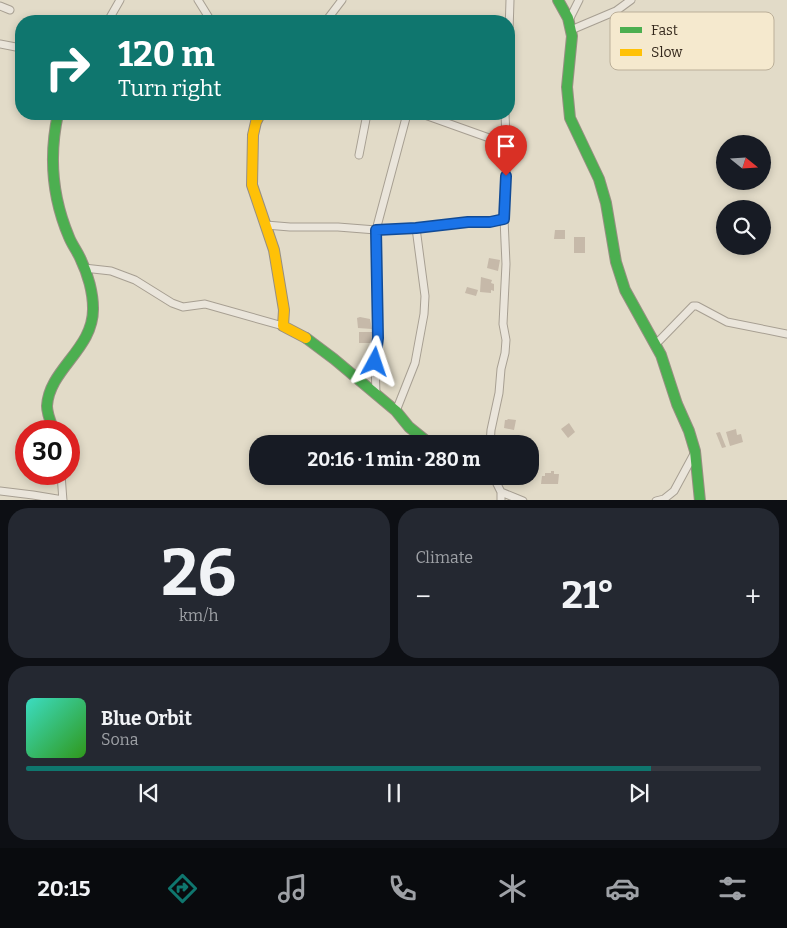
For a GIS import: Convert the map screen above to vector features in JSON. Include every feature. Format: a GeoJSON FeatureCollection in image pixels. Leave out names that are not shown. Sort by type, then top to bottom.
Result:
{"type":"FeatureCollection","features":[{"type":"Feature","properties":{"kind":"street"},"geometry":{"type":"LineString","coordinates":[[111,15],[120,0]]}},
{"type":"Feature","properties":{"kind":"street"},"geometry":{"type":"LineString","coordinates":[[198,0],[207,15]]}},
{"type":"Feature","properties":{"kind":"street"},"geometry":{"type":"LineString","coordinates":[[331,15],[342,0]]}},
{"type":"Feature","properties":{"kind":"street"},"geometry":{"type":"LineString","coordinates":[[510,0],[510,15]]}},
{"type":"Feature","properties":{"kind":"street"},"geometry":{"type":"LineString","coordinates":[[558,0],[570,25],[572,40],[567,84],[567,108],[599,179],[612,231],[618,272],[624,290],[656,344],[695,451],[700,500]]}},
{"type":"Feature","properties":{"kind":"street"},"geometry":{"type":"LineString","coordinates":[[570,25],[579,0]]}},
{"type":"Feature","properties":{"kind":"street"},"geometry":{"type":"LineString","coordinates":[[613,12],[632,0]]}},
{"type":"Feature","properties":{"kind":"street"},"geometry":{"type":"LineString","coordinates":[[0,6],[10,10]]}},
{"type":"Feature","properties":{"kind":"street"},"geometry":{"type":"LineString","coordinates":[[570,25],[610,13]]}},
{"type":"Feature","properties":{"kind":"street"},"geometry":{"type":"LineString","coordinates":[[0,44],[15,47]]}},
{"type":"Feature","properties":{"kind":"street"},"geometry":{"type":"LineString","coordinates":[[51,420],[46,405],[48,396],[89,333],[93,308],[84,268],[69,236],[54,188],[53,156],[57,120]]}},
{"type":"Feature","properties":{"kind":"street"},"geometry":{"type":"LineString","coordinates":[[257,120],[253,136],[252,185],[274,250],[284,310],[283,326]]}},
{"type":"Feature","properties":{"kind":"street"},"geometry":{"type":"LineString","coordinates":[[359,155],[367,120]]}},
{"type":"Feature","properties":{"kind":"street"},"geometry":{"type":"LineString","coordinates":[[376,394],[375,362],[378,338],[376,230],[405,120]]}},
{"type":"Feature","properties":{"kind":"street"},"geometry":{"type":"LineString","coordinates":[[439,120],[506,144]]}},
{"type":"Feature","properties":{"kind":"street"},"geometry":{"type":"LineString","coordinates":[[491,435],[499,393],[506,340],[503,324],[506,264],[504,253],[507,159],[505,120]]}},
{"type":"Feature","properties":{"kind":"street"},"geometry":{"type":"LineString","coordinates":[[266,225],[376,230],[468,222],[490,222],[504,219]]}},
{"type":"Feature","properties":{"kind":"street"},"geometry":{"type":"LineString","coordinates":[[396,411],[415,363],[424,314],[425,296],[416,228]]}},
{"type":"Feature","properties":{"kind":"street"},"geometry":{"type":"LineString","coordinates":[[84,268],[111,271],[123,275],[145,285],[172,303],[183,307],[204,304],[283,326],[302,335],[396,411],[409,427],[419,435]]}},
{"type":"Feature","properties":{"kind":"street"},"geometry":{"type":"LineString","coordinates":[[656,344],[693,306],[697,306],[738,326],[757,327],[787,334]]}},
{"type":"Feature","properties":{"kind":"street"},"geometry":{"type":"LineString","coordinates":[[656,500],[664,499],[674,491],[695,451]]}},
{"type":"Feature","properties":{"kind":"street"},"geometry":{"type":"LineString","coordinates":[[0,491],[63,500],[62,485]]}},
{"type":"Feature","properties":{"kind":"street"},"geometry":{"type":"LineString","coordinates":[[498,485],[501,492],[501,500]]}},
{"type":"Feature","properties":{"kind":"street"},"geometry":{"type":"LineString","coordinates":[[501,492],[523,500]]}},
{"type":"Feature","properties":{"kind":"building"},"geometry":{"type":"Polygon","coordinates":[[[555,230],[565,230],[565,239],[554,239],[555,230]]]}},
{"type":"Feature","properties":{"kind":"building"},"geometry":{"type":"Polygon","coordinates":[[[574,237],[585,237],[585,253],[574,253],[574,237]]]}},
{"type":"Feature","properties":{"kind":"building"},"geometry":{"type":"Polygon","coordinates":[[[489,258],[500,260],[498,271],[487,268],[489,258]]]}},
{"type":"Feature","properties":{"kind":"building"},"geometry":{"type":"Polygon","coordinates":[[[481,277],[492,280],[491,283],[494,284],[494,291],[491,290],[491,293],[480,292],[481,277]]]}},
{"type":"Feature","properties":{"kind":"building"},"geometry":{"type":"Polygon","coordinates":[[[467,287],[478,290],[476,296],[465,293],[467,287]]]}},
{"type":"Feature","properties":{"kind":"building"},"geometry":{"type":"Polygon","coordinates":[[[357,318],[370,319],[372,329],[358,328],[357,318]]]}},
{"type":"Feature","properties":{"kind":"building"},"geometry":{"type":"Polygon","coordinates":[[[359,332],[375,332],[375,343],[359,343],[359,332]]]}},
{"type":"Feature","properties":{"kind":"building"},"geometry":{"type":"Polygon","coordinates":[[[505,420],[516,420],[514,430],[504,428],[505,420]]]}},
{"type":"Feature","properties":{"kind":"building"},"geometry":{"type":"Polygon","coordinates":[[[569,423],[575,432],[568,438],[561,429],[569,423]]]}},
{"type":"Feature","properties":{"kind":"building"},"geometry":{"type":"Polygon","coordinates":[[[736,429],[737,435],[741,434],[743,442],[730,446],[726,432],[736,429]]]}},
{"type":"Feature","properties":{"kind":"building"},"geometry":{"type":"Polygon","coordinates":[[[720,432],[726,447],[722,448],[716,433],[720,432]]]}},
{"type":"Feature","properties":{"kind":"building"},"geometry":{"type":"Polygon","coordinates":[[[551,471],[554,471],[554,474],[559,474],[558,484],[541,484],[542,476],[545,476],[545,473],[551,473],[551,471]]]}},
{"type":"Feature","properties":{"kind":"traffic: fast"},"geometry":{"type":"LineString","coordinates":[[558,0],[568,18],[572,36],[567,87],[570,118],[599,179],[606,203],[616,262],[625,290],[661,355],[677,404],[689,431],[695,451],[700,500]]}},
{"type":"Feature","properties":{"kind":"traffic: fast"},"geometry":{"type":"LineString","coordinates":[[50,420],[47,406],[50,393],[55,381],[87,335],[93,308],[84,265],[70,240],[59,207],[53,160],[57,120]]}},
{"type":"Feature","properties":{"kind":"traffic: fast"},"geometry":{"type":"LineString","coordinates":[[306,338],[396,411],[409,427],[419,435]]}},
{"type":"Feature","properties":{"kind":"traffic: slow"},"geometry":{"type":"LineString","coordinates":[[257,120],[253,135],[252,185],[274,250],[284,310],[283,326],[306,338]]}},
{"type":"Feature","properties":{"kind":"route"},"geometry":{"type":"LineString","coordinates":[[375,362],[378,338],[375,260],[376,230],[451,225],[468,222],[490,222],[504,219],[506,176]]}}]}
